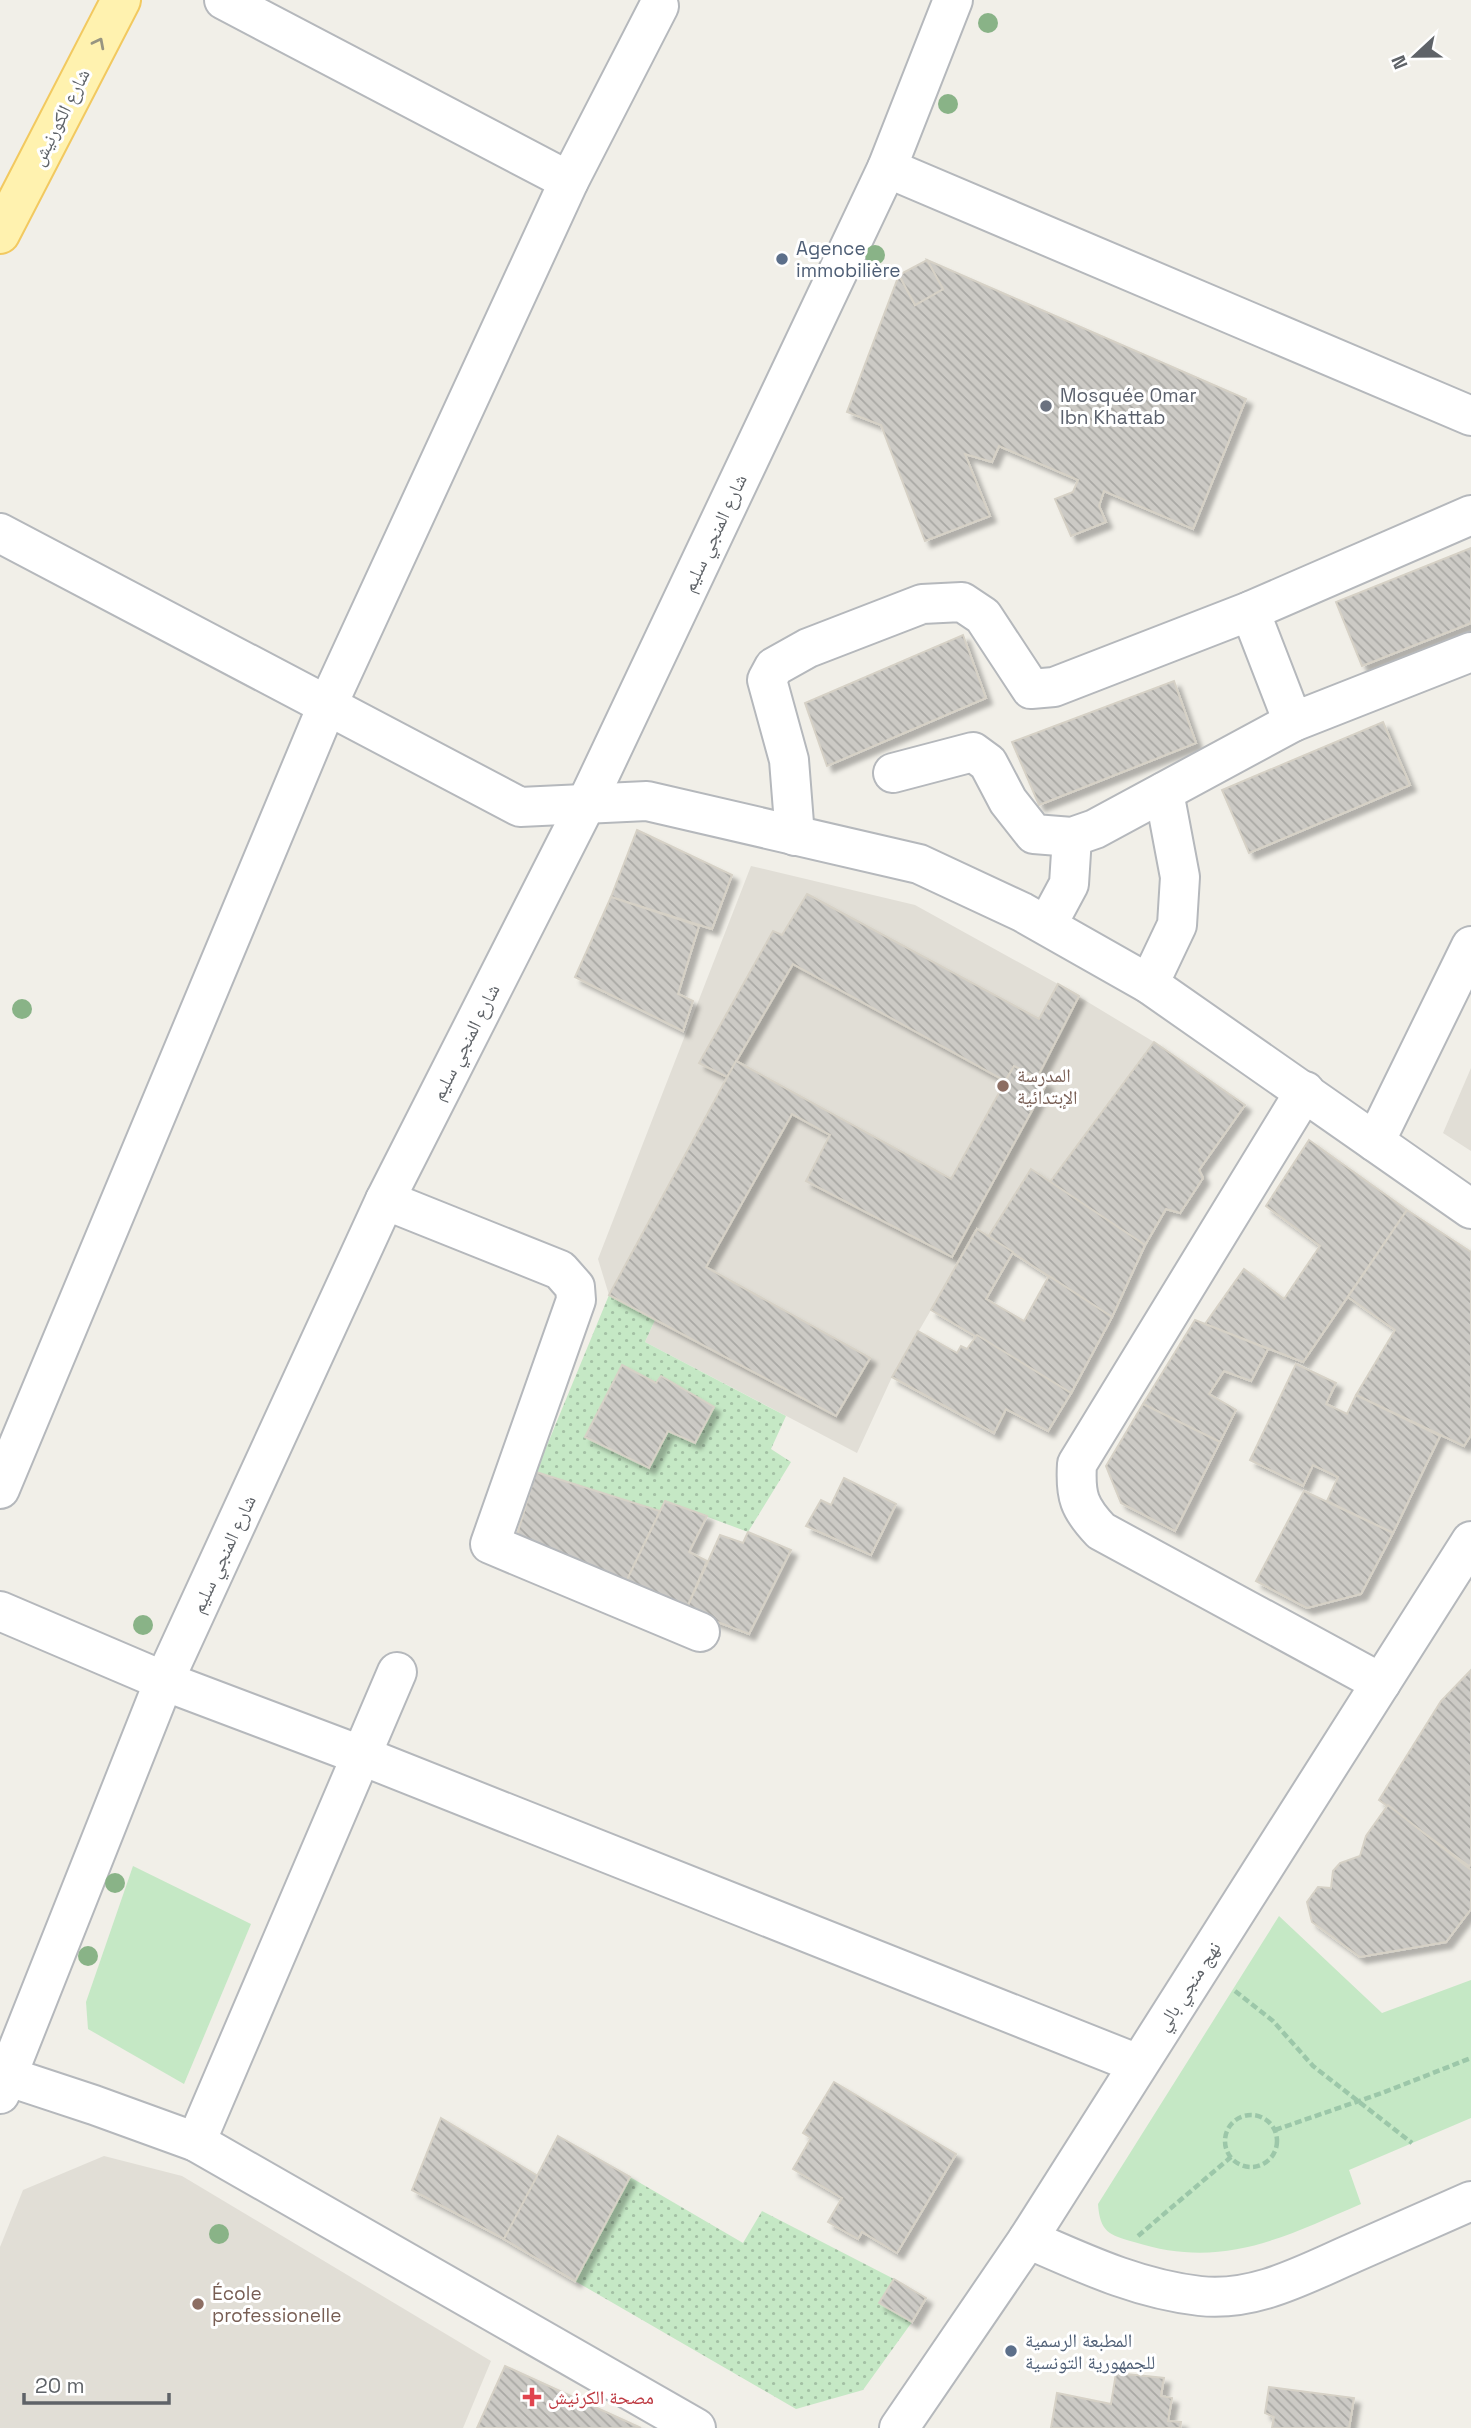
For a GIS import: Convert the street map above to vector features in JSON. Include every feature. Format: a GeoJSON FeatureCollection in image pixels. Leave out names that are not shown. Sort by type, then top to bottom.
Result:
{"type":"FeatureCollection","features":[{"type":"Feature","properties":{"kind":"main road","name":"شارع الكورنيش"},"geometry":{"type":"LineString","coordinates":[[0,234],[121,0]]}},
{"type":"Feature","properties":{"kind":"street"},"geometry":{"type":"LineString","coordinates":[[224,0],[569,181]]}},
{"type":"Feature","properties":{"kind":"street","name":"شارع المنجي سليم"},"geometry":{"type":"LineString","coordinates":[[2,2081],[164,1681],[385,1200],[586,804],[887,168],[953,0]]}},
{"type":"Feature","properties":{"kind":"street"},"geometry":{"type":"LineString","coordinates":[[0,1489],[327,706],[569,181],[659,6]]}},
{"type":"Feature","properties":{"kind":"street"},"geometry":{"type":"LineString","coordinates":[[887,168],[1471,416]]}},
{"type":"Feature","properties":{"kind":"street"},"geometry":{"type":"LineString","coordinates":[[795,836],[789,760],[767,680],[774,667],[808,648],[922,604],[961,602],[983,616],[1031,689],[1054,687],[1250,611],[1471,515]]}},
{"type":"Feature","properties":{"kind":"street"},"geometry":{"type":"LineString","coordinates":[[0,533],[520,807],[648,801],[919,864],[1047,925],[1149,984],[1471,1209]]}},
{"type":"Feature","properties":{"kind":"street"},"geometry":{"type":"LineString","coordinates":[[1250,611],[1293,722]]}},
{"type":"Feature","properties":{"kind":"street"},"geometry":{"type":"LineString","coordinates":[[893,773],[972,752],[988,763],[1008,801],[1034,834],[1072,836],[1095,829],[1293,722],[1471,652]]}},
{"type":"Feature","properties":{"kind":"street"},"geometry":{"type":"LineString","coordinates":[[1149,984],[1178,925],[1180,877],[1164,792]]}},
{"type":"Feature","properties":{"kind":"street"},"geometry":{"type":"LineString","coordinates":[[1047,925],[1069,884],[1072,836]]}},
{"type":"Feature","properties":{"kind":"street"},"geometry":{"type":"LineString","coordinates":[[1375,1142],[1471,946]]}},
{"type":"Feature","properties":{"kind":"street"},"geometry":{"type":"LineString","coordinates":[[1305,1091],[1077,1464],[1075,1489],[1084,1513],[1101,1531],[1381,1683]]}},
{"type":"Feature","properties":{"kind":"street"},"geometry":{"type":"LineString","coordinates":[[385,1200],[560,1270],[576,1287],[576,1300],[490,1544],[700,1632]]}},
{"type":"Feature","properties":{"kind":"street","name":"نهج منجي بالي"},"geometry":{"type":"LineString","coordinates":[[899,2428],[1028,2239],[1471,1541]]}},
{"type":"Feature","properties":{"kind":"street"},"geometry":{"type":"LineString","coordinates":[[0,1611],[164,1681],[360,1755],[1138,2064]]}},
{"type":"Feature","properties":{"kind":"street"},"geometry":{"type":"LineString","coordinates":[[196,2142],[397,1672]]}},
{"type":"Feature","properties":{"kind":"street"},"geometry":{"type":"LineString","coordinates":[[2,2081],[94,2105],[196,2142],[696,2428]]}},
{"type":"Feature","properties":{"kind":"street"},"geometry":{"type":"LineString","coordinates":[[1028,2239],[1116,2278],[1203,2296],[1240,2295],[1276,2287],[1471,2201]]}},
{"type":"Feature","properties":{"kind":"path"},"geometry":{"type":"LineString","coordinates":[[1202,1964],[1273,2021],[1312,2066],[1412,2143]]}},
{"type":"Feature","properties":{"kind":"path"},"geometry":{"type":"LineString","coordinates":[[1275,2130],[1471,2058]]}},
{"type":"Feature","properties":{"kind":"path"},"geometry":{"type":"LineString","coordinates":[[1255,2115],[1263,2118],[1275,2130],[1276,2147],[1268,2161],[1251,2167],[1242,2165],[1231,2157],[1225,2138],[1232,2123],[1239,2118],[1255,2115]]}},
{"type":"Feature","properties":{"kind":"path"},"geometry":{"type":"LineString","coordinates":[[1116,2278],[1131,2242],[1231,2157]]}},
{"type":"Feature","properties":{"kind":"shaded area"},"geometry":{"type":"Polygon","coordinates":[[[751,866],[915,905],[1058,984],[1154,1042],[1050,1182],[1031,1169],[988,1237],[931,1310],[892,1377],[857,1453],[645,1342],[655,1320],[609,1295],[598,1259],[751,866]]]}},
{"type":"Feature","properties":{"kind":"shaded area"},"geometry":{"type":"Polygon","coordinates":[[[1471,1068],[1471,1151],[1443,1133],[1471,1068]]]}},
{"type":"Feature","properties":{"kind":"shaded area","name":"École professionelle"},"geometry":{"type":"Polygon","coordinates":[[[104,2156],[182,2176],[491,2361],[463,2428],[0,2428],[0,2247],[23,2190],[104,2156]]]}},
{"type":"Feature","properties":{"kind":"green space"},"geometry":{"type":"Polygon","coordinates":[[[609,1295],[655,1320],[645,1342],[786,1416],[771,1449],[791,1462],[748,1532],[665,1501],[660,1511],[536,1472],[609,1295]]]}},
{"type":"Feature","properties":{"kind":"green space"},"geometry":{"type":"Polygon","coordinates":[[[133,1866],[251,1924],[184,2084],[88,2029],[86,2002],[133,1866]]]}},
{"type":"Feature","properties":{"kind":"green space"},"geometry":{"type":"Polygon","coordinates":[[[1279,1916],[1382,2013],[1471,1980],[1471,2118],[1349,2170],[1361,2204],[1278,2238],[1224,2251],[1195,2253],[1166,2250],[1112,2234],[1101,2221],[1098,2204],[1279,1916]]]}},
{"type":"Feature","properties":{"kind":"green space"},"geometry":{"type":"Polygon","coordinates":[[[630,2177],[743,2243],[762,2211],[894,2279],[879,2303],[912,2322],[863,2390],[796,2409],[575,2281],[630,2177]]]}},
{"type":"Feature","properties":{"kind":"building","name":"Mosquée Omar Ibn Khattab"},"geometry":{"type":"Polygon","coordinates":[[[927,260],[1246,399],[1193,529],[1104,491],[1099,506],[1106,522],[1071,536],[1055,499],[1073,492],[1078,480],[999,446],[992,462],[965,454],[990,516],[925,541],[881,425],[847,412],[899,275],[915,305],[943,289],[927,260]]]}},
{"type":"Feature","properties":{"kind":"building"},"geometry":{"type":"Polygon","coordinates":[[[927,260],[943,289],[915,305],[899,275],[927,260]]]}},
{"type":"Feature","properties":{"kind":"building"},"geometry":{"type":"Polygon","coordinates":[[[1471,548],[1471,623],[1362,666],[1336,602],[1471,548]]]}},
{"type":"Feature","properties":{"kind":"building"},"geometry":{"type":"Polygon","coordinates":[[[963,635],[986,698],[827,766],[805,703],[963,635]]]}},
{"type":"Feature","properties":{"kind":"building"},"geometry":{"type":"Polygon","coordinates":[[[1174,681],[1196,743],[1039,805],[1012,742],[1174,681]]]}},
{"type":"Feature","properties":{"kind":"building"},"geometry":{"type":"Polygon","coordinates":[[[1383,722],[1410,785],[1249,853],[1222,790],[1383,722]]]}},
{"type":"Feature","properties":{"kind":"building"},"geometry":{"type":"Polygon","coordinates":[[[637,830],[732,875],[712,929],[611,897],[637,830]]]}},
{"type":"Feature","properties":{"kind":"building"},"geometry":{"type":"Polygon","coordinates":[[[807,894],[1039,1019],[1058,984],[1079,996],[1037,1078],[1014,1066],[1005,1081],[793,964],[727,1077],[699,1063],[773,931],[782,935],[807,894]]]}},
{"type":"Feature","properties":{"kind":"building"},"geometry":{"type":"Polygon","coordinates":[[[611,897],[699,926],[678,994],[693,1001],[683,1031],[575,977],[611,897]]]}},
{"type":"Feature","properties":{"kind":"building"},"geometry":{"type":"Polygon","coordinates":[[[1154,1042],[1245,1105],[1199,1170],[1203,1178],[1180,1213],[1166,1209],[1145,1245],[1050,1182],[1154,1042]]]}},
{"type":"Feature","properties":{"kind":"building"},"geometry":{"type":"Polygon","coordinates":[[[736,1061],[951,1179],[1014,1066],[1047,1083],[952,1257],[806,1181],[830,1135],[792,1114],[706,1267],[870,1358],[836,1416],[609,1295],[736,1061]]]}},
{"type":"Feature","properties":{"kind":"building"},"geometry":{"type":"Polygon","coordinates":[[[1309,1140],[1407,1210],[1303,1362],[1205,1324],[1244,1269],[1284,1299],[1320,1246],[1266,1206],[1309,1140]]]}},
{"type":"Feature","properties":{"kind":"building"},"geometry":{"type":"Polygon","coordinates":[[[1031,1169],[1145,1245],[1112,1317],[988,1237],[1031,1169]]]}},
{"type":"Feature","properties":{"kind":"building"},"geometry":{"type":"Polygon","coordinates":[[[1407,1210],[1471,1252],[1471,1435],[1464,1446],[1356,1395],[1395,1330],[1348,1297],[1407,1210]]]}},
{"type":"Feature","properties":{"kind":"building"},"geometry":{"type":"Polygon","coordinates":[[[977,1229],[1013,1252],[986,1299],[1024,1321],[1049,1276],[1112,1317],[1071,1393],[931,1310],[977,1229]]]}},
{"type":"Feature","properties":{"kind":"building"},"geometry":{"type":"Polygon","coordinates":[[[1195,1320],[1268,1349],[1251,1381],[1224,1371],[1209,1394],[1236,1410],[1220,1442],[1143,1404],[1195,1320]]]}},
{"type":"Feature","properties":{"kind":"building"},"geometry":{"type":"Polygon","coordinates":[[[918,1331],[957,1353],[961,1346],[967,1349],[977,1335],[1071,1393],[1048,1431],[1006,1409],[994,1433],[892,1377],[918,1331]]]}},
{"type":"Feature","properties":{"kind":"building"},"geometry":{"type":"Polygon","coordinates":[[[1296,1364],[1336,1383],[1326,1404],[1347,1414],[1356,1395],[1440,1436],[1393,1533],[1327,1501],[1338,1477],[1313,1465],[1303,1486],[1250,1460],[1296,1364]]]}},
{"type":"Feature","properties":{"kind":"building"},"geometry":{"type":"Polygon","coordinates":[[[622,1365],[656,1383],[661,1376],[714,1407],[695,1443],[668,1431],[649,1468],[585,1437],[622,1365]]]}},
{"type":"Feature","properties":{"kind":"building"},"geometry":{"type":"Polygon","coordinates":[[[1143,1404],[1220,1442],[1175,1531],[1121,1503],[1106,1466],[1143,1404]]]}},
{"type":"Feature","properties":{"kind":"building"},"geometry":{"type":"Polygon","coordinates":[[[536,1472],[660,1511],[625,1584],[516,1538],[536,1472]]]}},
{"type":"Feature","properties":{"kind":"building"},"geometry":{"type":"Polygon","coordinates":[[[844,1478],[896,1504],[871,1555],[806,1526],[821,1500],[831,1505],[844,1478]]]}},
{"type":"Feature","properties":{"kind":"building"},"geometry":{"type":"Polygon","coordinates":[[[1304,1491],[1393,1533],[1361,1594],[1307,1608],[1256,1581],[1304,1491]]]}},
{"type":"Feature","properties":{"kind":"building"},"geometry":{"type":"Polygon","coordinates":[[[665,1501],[707,1516],[689,1552],[707,1561],[686,1610],[625,1584],[665,1501]]]}},
{"type":"Feature","properties":{"kind":"building"},"geometry":{"type":"Polygon","coordinates":[[[748,1532],[791,1550],[749,1634],[686,1610],[720,1535],[743,1543],[748,1532]]]}},
{"type":"Feature","properties":{"kind":"building"},"geometry":{"type":"Polygon","coordinates":[[[1471,1670],[1469,1866],[1379,1800],[1441,1701],[1471,1670]]]}},
{"type":"Feature","properties":{"kind":"building"},"geometry":{"type":"Polygon","coordinates":[[[1388,1805],[1471,1870],[1471,1909],[1446,1942],[1360,1957],[1312,1922],[1307,1902],[1318,1887],[1331,1888],[1333,1871],[1340,1863],[1360,1856],[1366,1836],[1388,1805]]]}},
{"type":"Feature","properties":{"kind":"building"},"geometry":{"type":"Polygon","coordinates":[[[834,2082],[956,2154],[897,2253],[862,2232],[858,2239],[828,2222],[842,2198],[793,2169],[811,2138],[803,2133],[834,2082]]]}},
{"type":"Feature","properties":{"kind":"building"},"geometry":{"type":"Polygon","coordinates":[[[441,2118],[538,2176],[504,2239],[412,2190],[441,2118]]]}},
{"type":"Feature","properties":{"kind":"building"},"geometry":{"type":"Polygon","coordinates":[[[558,2136],[630,2177],[575,2281],[504,2239],[558,2136]]]}},
{"type":"Feature","properties":{"kind":"building"},"geometry":{"type":"Polygon","coordinates":[[[894,2279],[926,2298],[912,2322],[879,2303],[894,2279]]]}},
{"type":"Feature","properties":{"kind":"building","name":"مصحة الكرنيش"},"geometry":{"type":"Polygon","coordinates":[[[505,2366],[641,2428],[477,2428],[505,2366]]]}},
{"type":"Feature","properties":{"kind":"building"},"geometry":{"type":"Polygon","coordinates":[[[1116,2373],[1164,2378],[1161,2396],[1172,2398],[1168,2421],[1181,2422],[1180,2428],[1051,2428],[1057,2393],[1111,2404],[1116,2373]]]}},
{"type":"Feature","properties":{"kind":"building"},"geometry":{"type":"Polygon","coordinates":[[[1269,2387],[1354,2398],[1349,2428],[1272,2428],[1274,2417],[1265,2413],[1269,2387]]]}},
{"type":"Feature","properties":{"kind":"place","name":"Agence immobilière"},"geometry":{"type":"Point","coordinates":[782,259]}},
{"type":"Feature","properties":{"kind":"place","name":"Mosquée Omar Ibn Khattab"},"geometry":{"type":"Point","coordinates":[1046,406]}},
{"type":"Feature","properties":{"kind":"place","name":"المدرسة الإبتدائية"},"geometry":{"type":"Point","coordinates":[1003,1086]}},
{"type":"Feature","properties":{"kind":"place","name":"École professionelle"},"geometry":{"type":"Point","coordinates":[198,2304]}},
{"type":"Feature","properties":{"kind":"place","name":"المطبعة الرسمية للجمهورية التونسية"},"geometry":{"type":"Point","coordinates":[1011,2351]}},
{"type":"Feature","properties":{"kind":"place","name":"مصحة الكرنيش"},"geometry":{"type":"Point","coordinates":[532,2397]}}]}
